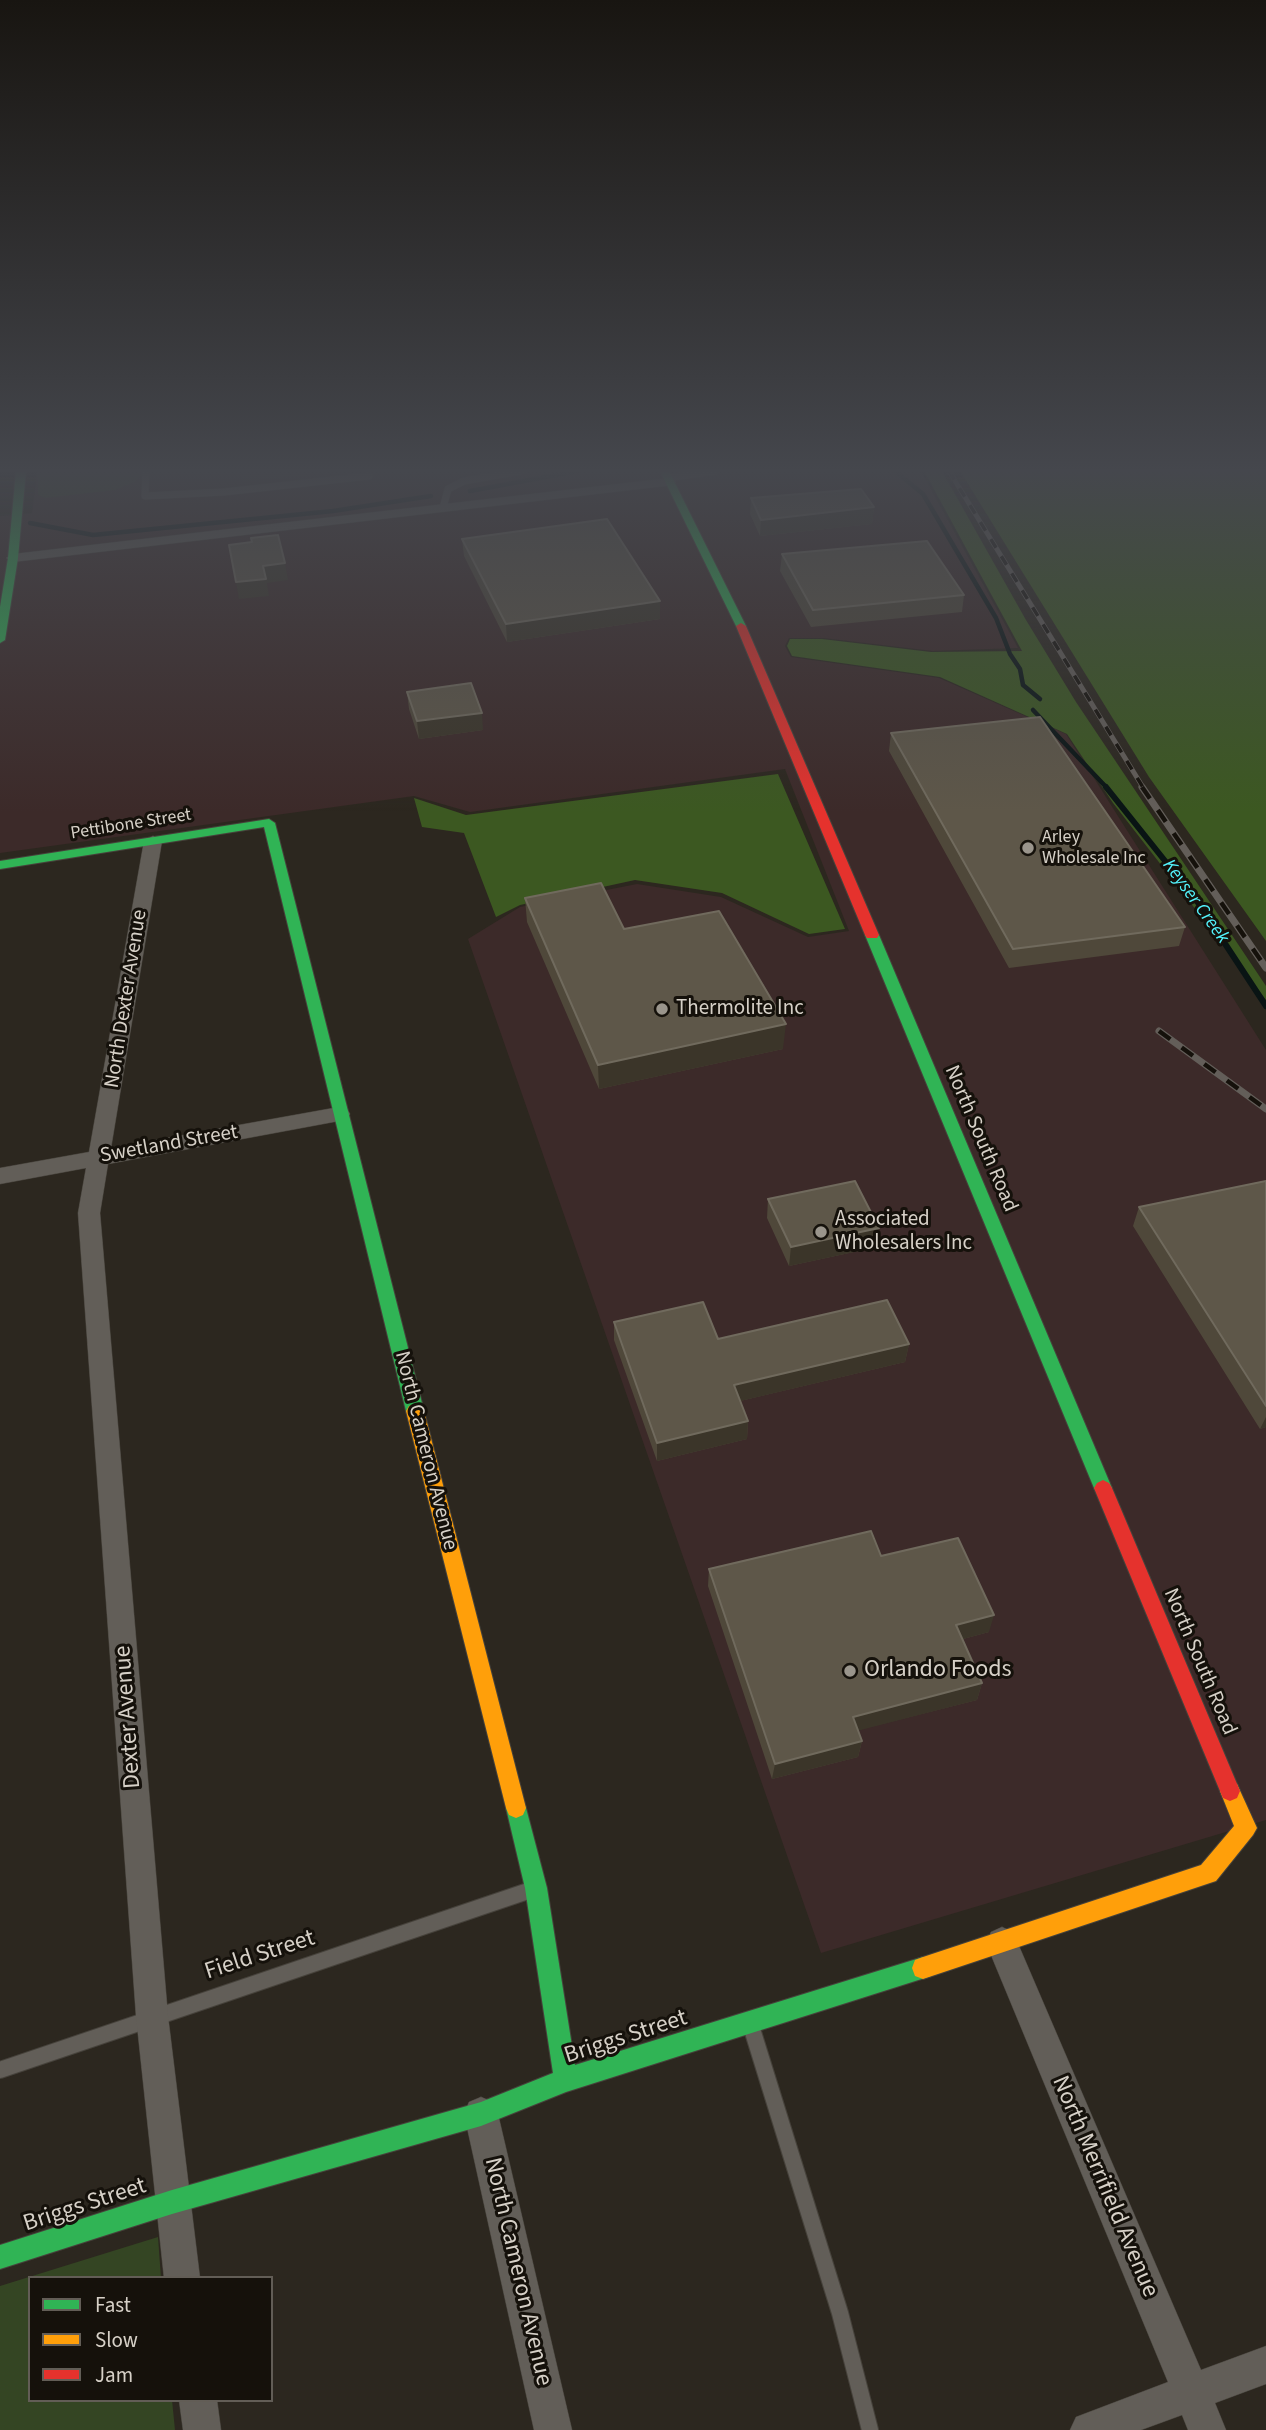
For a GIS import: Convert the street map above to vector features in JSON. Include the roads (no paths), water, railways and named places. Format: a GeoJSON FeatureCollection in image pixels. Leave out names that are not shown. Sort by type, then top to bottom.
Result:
{"type":"FeatureCollection","features":[{"type":"Feature","properties":{"kind":"street"},"geometry":{"type":"LineString","coordinates":[[0,640],[9,584]]}},
{"type":"Feature","properties":{"kind":"street","name":"North South Road"},"geometry":{"type":"LineString","coordinates":[[720,584],[751,647],[1246,1828]]}},
{"type":"Feature","properties":{"kind":"street","name":"Pettibone Street"},"geometry":{"type":"LineString","coordinates":[[0,864],[269,823]]}},
{"type":"Feature","properties":{"kind":"street","name":"North Cameron Avenue"},"geometry":{"type":"LineString","coordinates":[[269,823],[339,1114],[536,1888],[566,2080]]}},
{"type":"Feature","properties":{"kind":"street","name":"North Dexter Avenue"},"geometry":{"type":"LineString","coordinates":[[100,1157],[153,841]]}},
{"type":"Feature","properties":{"kind":"street","name":"Swetland Street"},"geometry":{"type":"LineString","coordinates":[[0,1176],[339,1114]]}},
{"type":"Feature","properties":{"kind":"street","name":"Dexter Avenue"},"geometry":{"type":"LineString","coordinates":[[100,1157],[89,1213],[152,2016],[182,2276]]}},
{"type":"Feature","properties":{"kind":"street","name":"Briggs Street"},"geometry":{"type":"LineString","coordinates":[[0,2257],[172,2202],[481,2114],[566,2080],[1002,1943],[1208,1873],[1246,1828]]}},
{"type":"Feature","properties":{"kind":"street","name":"North Merrifield Avenue"},"geometry":{"type":"LineString","coordinates":[[1002,1943],[1207,2430]]}},
{"type":"Feature","properties":{"kind":"street","name":"North Cameron Avenue"},"geometry":{"type":"LineString","coordinates":[[481,2114],[553,2430]]}},
{"type":"Feature","properties":{"kind":"street"},"geometry":{"type":"LineString","coordinates":[[1089,2430],[1266,2365]]}},
{"type":"Feature","properties":{"kind":"street"},"geometry":{"type":"LineString","coordinates":[[198,2402],[202,2430]]}},
{"type":"Feature","properties":{"kind":"lane","name":"Field Street"},"geometry":{"type":"LineString","coordinates":[[0,2070],[152,2016],[536,1888]]}},
{"type":"Feature","properties":{"kind":"lane"},"geometry":{"type":"LineString","coordinates":[[750,2023],[840,2313],[870,2430]]}},
{"type":"Feature","properties":{"kind":"waterway","name":"Keyser Creek"},"geometry":{"type":"LineString","coordinates":[[976,584],[996,618],[1010,654],[1020,669],[1023,685],[1040,699]]}},
{"type":"Feature","properties":{"kind":"waterway","name":"Keyser Creek"},"geometry":{"type":"LineString","coordinates":[[1033,710],[1108,789]]}},
{"type":"Feature","properties":{"kind":"waterway","name":"Keyser Creek"},"geometry":{"type":"LineString","coordinates":[[1106,787],[1197,901],[1266,1006]]}},
{"type":"Feature","properties":{"kind":"railway"},"geometry":{"type":"LineString","coordinates":[[1019,584],[1144,789]]}},
{"type":"Feature","properties":{"kind":"railway"},"geometry":{"type":"LineString","coordinates":[[1142,787],[1266,968]]}},
{"type":"Feature","properties":{"kind":"railway"},"geometry":{"type":"LineString","coordinates":[[1159,1031],[1266,1109]]}},
{"type":"Feature","properties":{"kind":"place","name":"Arley Wholesale Inc"},"geometry":{"type":"Point","coordinates":[1028,848]}},
{"type":"Feature","properties":{"kind":"place","name":"Thermolite Inc"},"geometry":{"type":"Point","coordinates":[662,1009]}},
{"type":"Feature","properties":{"kind":"place","name":"Associated Wholesalers Inc"},"geometry":{"type":"Point","coordinates":[821,1232]}},
{"type":"Feature","properties":{"kind":"place","name":"Orlando Foods"},"geometry":{"type":"Point","coordinates":[850,1671]}}]}
